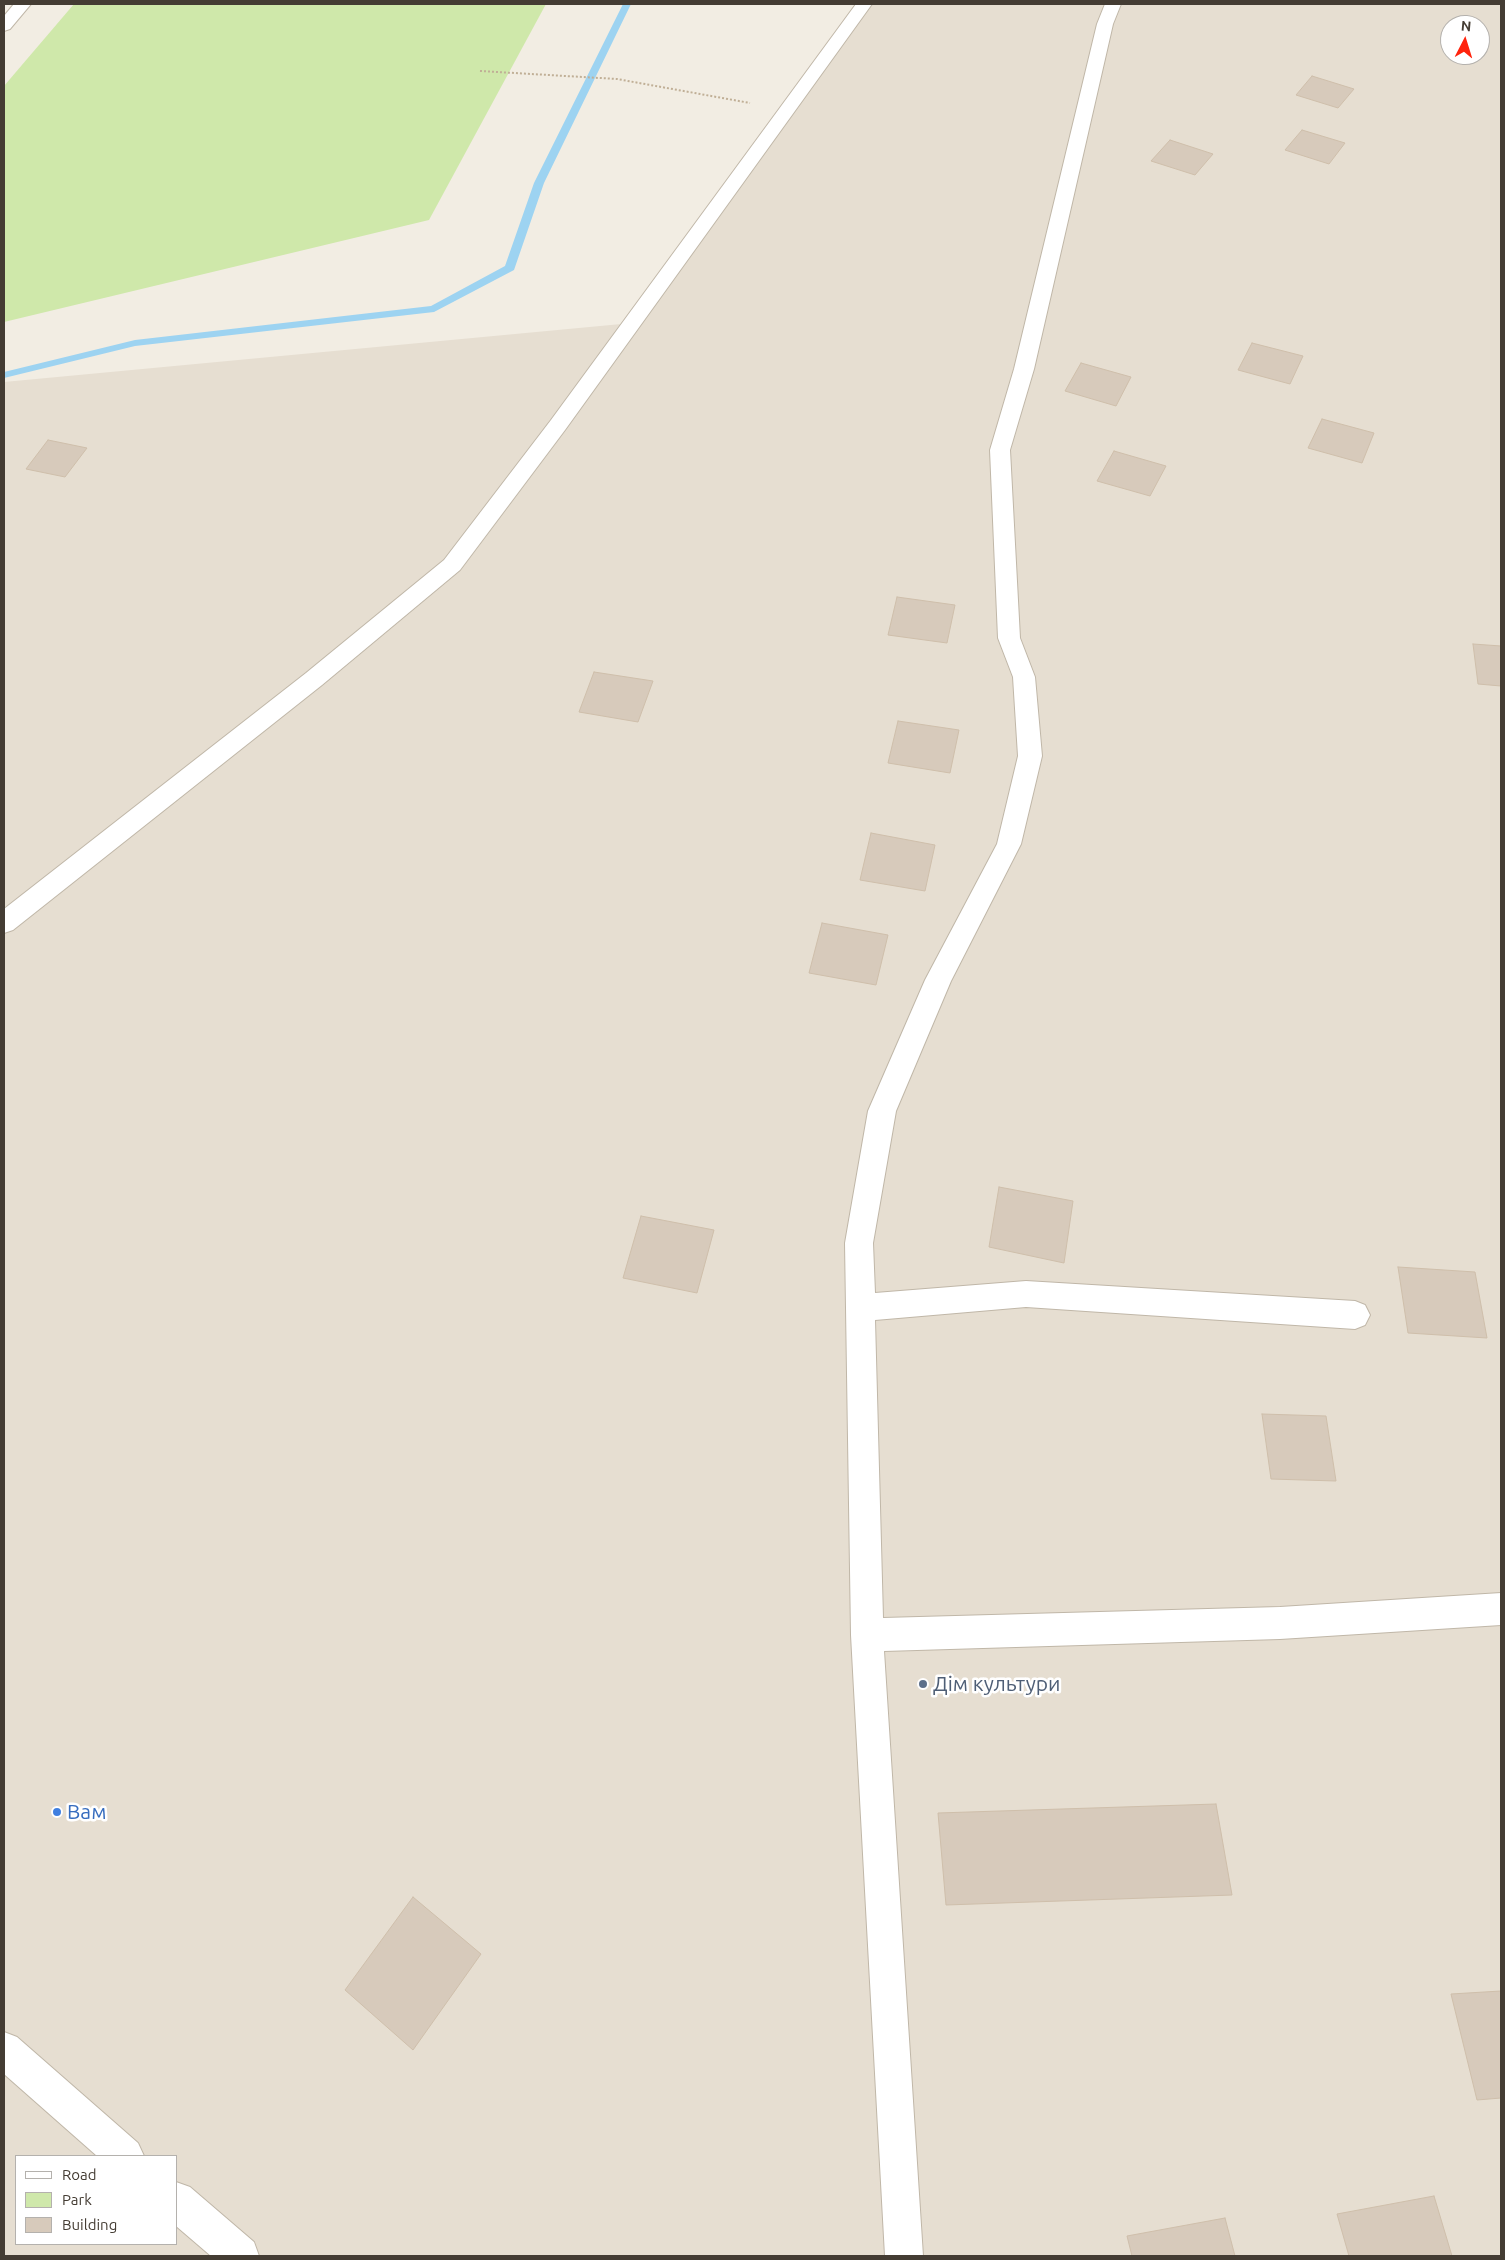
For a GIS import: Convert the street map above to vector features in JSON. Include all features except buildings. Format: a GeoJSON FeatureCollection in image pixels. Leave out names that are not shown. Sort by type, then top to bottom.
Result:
{"type":"FeatureCollection","features":[{"type":"Feature","properties":{"kind":"street"},"geometry":{"type":"LineString","coordinates":[[4,26],[23,4]]}},
{"type":"Feature","properties":{"kind":"street"},"geometry":{"type":"LineString","coordinates":[[4,922],[314,679],[452,565],[564,417],[864,4]]}},
{"type":"Feature","properties":{"kind":"street"},"geometry":{"type":"LineString","coordinates":[[904,2256],[868,1635],[859,1243],[882,1111],[938,980],[1009,844],[1030,756],[1024,677],[1009,638],[1000,450],[1024,369],[1105,24],[1113,4]]}},
{"type":"Feature","properties":{"kind":"street"},"geometry":{"type":"LineString","coordinates":[[860,1308],[1026,1294],[1355,1315]]}},
{"type":"Feature","properties":{"kind":"street"},"geometry":{"type":"LineString","coordinates":[[868,1635],[1280,1623],[1501,1609]]}},
{"type":"Feature","properties":{"kind":"street"},"geometry":{"type":"LineString","coordinates":[[4,2050],[124,2155]]}},
{"type":"Feature","properties":{"kind":"street"},"geometry":{"type":"LineString","coordinates":[[178,2203],[240,2256]]}},
{"type":"Feature","properties":{"kind":"path"},"geometry":{"type":"LineString","coordinates":[[480,71],[612,78],[786,111]]}},
{"type":"Feature","properties":{"kind":"shaded area"},"geometry":{"type":"Polygon","coordinates":[[[864,4],[1501,4],[1501,2256],[4,2256],[4,382],[632,323],[864,4]]]}},
{"type":"Feature","properties":{"kind":"green space"},"geometry":{"type":"Polygon","coordinates":[[[74,4],[546,4],[429,220],[4,322],[4,86],[74,4]]]}},
{"type":"Feature","properties":{"kind":"waterway"},"geometry":{"type":"LineString","coordinates":[[4,375],[135,343],[434,309],[510,268],[539,183],[627,4]]}},
{"type":"Feature","properties":{"kind":"place","name":"Дім культури"},"geometry":{"type":"Point","coordinates":[923,1684]}},
{"type":"Feature","properties":{"kind":"place","name":"Вам"},"geometry":{"type":"Point","coordinates":[57,1812]}}]}
